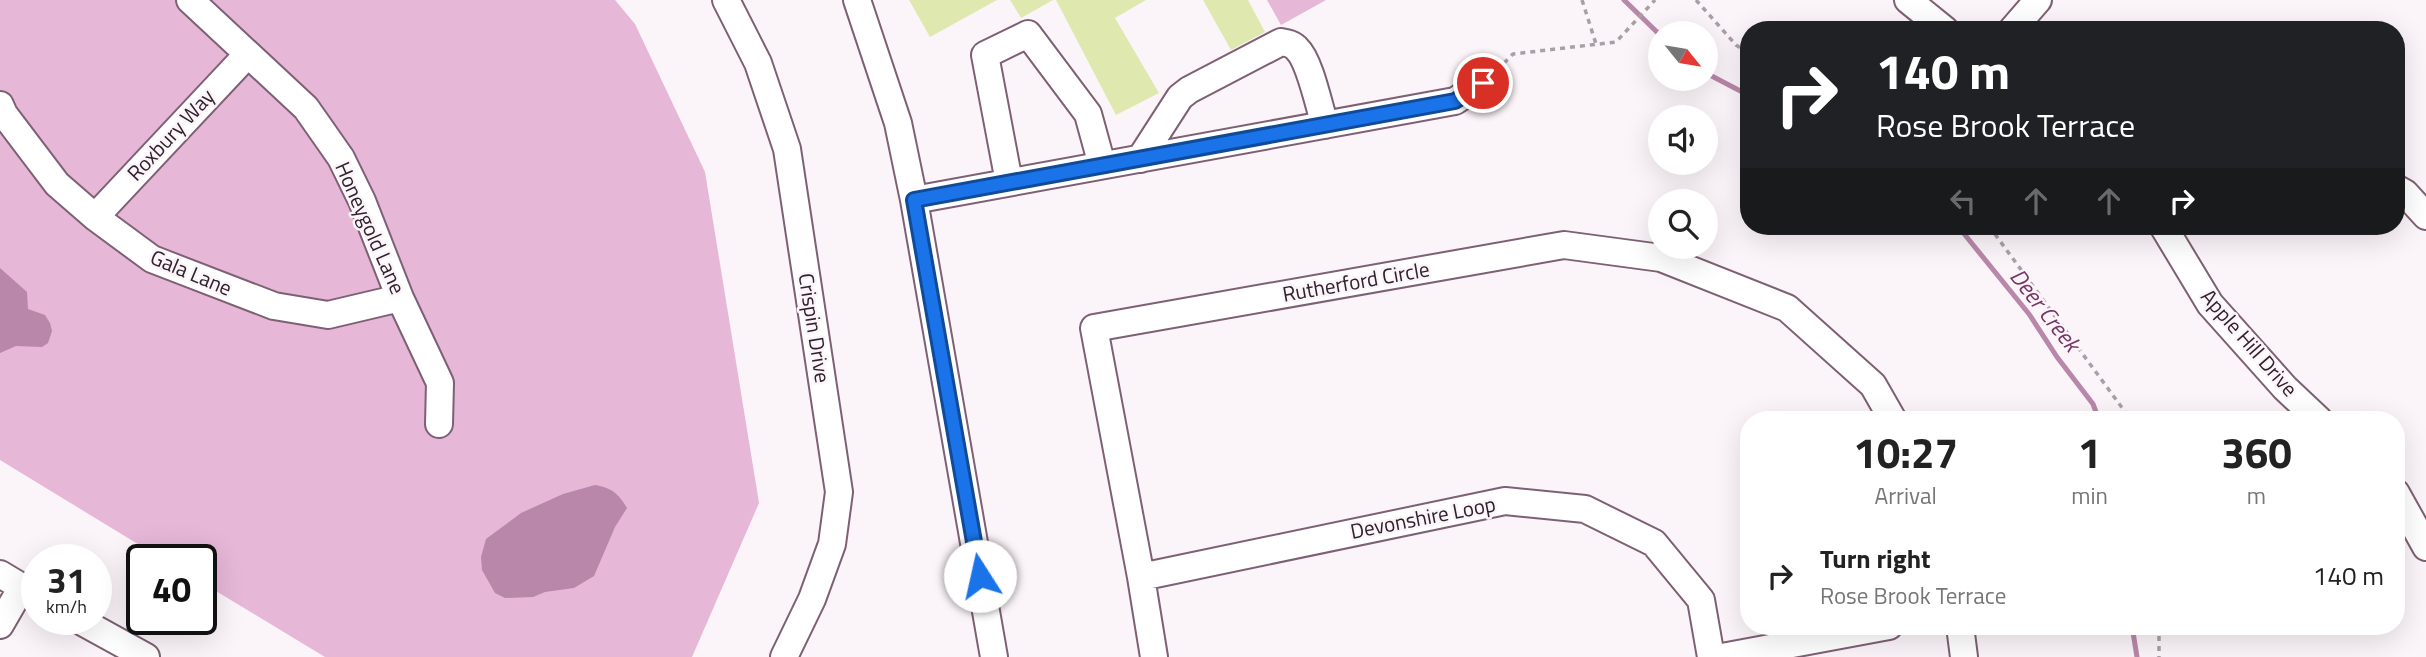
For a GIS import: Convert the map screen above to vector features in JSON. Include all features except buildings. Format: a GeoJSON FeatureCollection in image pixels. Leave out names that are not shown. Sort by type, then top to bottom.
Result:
{"type":"FeatureCollection","features":[{"type":"Feature","properties":{"kind":"street","name":"Honeygold Lane"},"geometry":{"type":"LineString","coordinates":[[190,0],[306,108],[341,158],[362,201],[400,298],[440,383],[439,424]]}},
{"type":"Feature","properties":{"kind":"street","name":"Crispin Drive"},"geometry":{"type":"LineString","coordinates":[[726,0],[758,63],[787,149],[839,492],[832,544],[812,598],[784,657]]}},
{"type":"Feature","properties":{"kind":"street"},"geometry":{"type":"LineString","coordinates":[[857,0],[898,123],[914,200],[994,657]]}},
{"type":"Feature","properties":{"kind":"street"},"geometry":{"type":"LineString","coordinates":[[1908,0],[1934,21]]}},
{"type":"Feature","properties":{"kind":"street"},"geometry":{"type":"LineString","coordinates":[[2020,21],[2038,0]]}},
{"type":"Feature","properties":{"kind":"street"},"geometry":{"type":"LineString","coordinates":[[1009,182],[985,55],[1028,34],[1088,114],[1102,166]]}},
{"type":"Feature","properties":{"kind":"street"},"geometry":{"type":"LineString","coordinates":[[1140,159],[1180,97],[1282,42],[1290,43],[1304,59],[1325,125]]}},
{"type":"Feature","properties":{"kind":"street","name":"Roxbury Way"},"geometry":{"type":"LineString","coordinates":[[95,217],[247,54]]}},
{"type":"Feature","properties":{"kind":"street"},"geometry":{"type":"LineString","coordinates":[[914,200],[1455,101],[1483,83]]}},
{"type":"Feature","properties":{"kind":"street","name":"Gala Lane"},"geometry":{"type":"LineString","coordinates":[[0,105],[57,184],[95,217],[152,259],[274,306],[328,315],[400,298]]}},
{"type":"Feature","properties":{"kind":"street"},"geometry":{"type":"LineString","coordinates":[[2405,193],[2426,216]]}},
{"type":"Feature","properties":{"kind":"street","name":"Apple Hill Drive"},"geometry":{"type":"LineString","coordinates":[[2168,235],[2210,304],[2285,388],[2309,411]]}},
{"type":"Feature","properties":{"kind":"street","name":"Rutherford Circle"},"geometry":{"type":"LineString","coordinates":[[1154,657],[1142,577],[1094,328],[1564,245],[1661,258],[1787,308],[1873,385],[1888,411]]}},
{"type":"Feature","properties":{"kind":"street","name":"Devonshire Loop"},"geometry":{"type":"LineString","coordinates":[[1142,577],[1505,501],[1585,509],[1654,543],[1701,600],[1711,657]]}},
{"type":"Feature","properties":{"kind":"street"},"geometry":{"type":"LineString","coordinates":[[2405,509],[2426,547]]}},
{"type":"Feature","properties":{"kind":"street"},"geometry":{"type":"LineString","coordinates":[[0,625],[20,586]]}},
{"type":"Feature","properties":{"kind":"street"},"geometry":{"type":"LineString","coordinates":[[106,635],[146,657]]}},
{"type":"Feature","properties":{"kind":"street"},"geometry":{"type":"LineString","coordinates":[[1722,657],[1841,635]]}},
{"type":"Feature","properties":{"kind":"street"},"geometry":{"type":"LineString","coordinates":[[1961,635],[1964,657]]}},
{"type":"Feature","properties":{"kind":"path"},"geometry":{"type":"LineString","coordinates":[[1582,0],[1596,44]]}},
{"type":"Feature","properties":{"kind":"path"},"geometry":{"type":"LineString","coordinates":[[1483,83],[1513,54],[1616,42],[1655,0]]}},
{"type":"Feature","properties":{"kind":"path"},"geometry":{"type":"LineString","coordinates":[[1696,0],[1740,48]]}},
{"type":"Feature","properties":{"kind":"path"},"geometry":{"type":"LineString","coordinates":[[1996,235],[2124,411]]}},
{"type":"Feature","properties":{"kind":"path"},"geometry":{"type":"LineString","coordinates":[[2159,635],[2159,657]]}},
{"type":"Feature","properties":{"kind":"shaded area"},"geometry":{"type":"Polygon","coordinates":[[[0,0],[615,0],[635,24],[705,172],[759,503],[692,657],[325,657],[217,592],[217,544],[138,544],[0,460],[0,0]]]}},
{"type":"Feature","properties":{"kind":"shaded area"},"geometry":{"type":"Polygon","coordinates":[[[1267,0],[1326,0],[1281,25],[1267,0]]]}},
{"type":"Feature","properties":{"kind":"shaded area"},"geometry":{"type":"Polygon","coordinates":[[[0,268],[27,292],[28,309],[45,315],[50,323],[52,331],[48,343],[42,347],[16,346],[0,353],[0,268]]]}},
{"type":"Feature","properties":{"kind":"shaded area"},"geometry":{"type":"Polygon","coordinates":[[[595,485],[614,492],[627,508],[615,527],[594,576],[574,588],[545,592],[533,597],[505,598],[495,593],[482,570],[481,557],[486,539],[521,513],[563,494],[595,485]]]}},
{"type":"Feature","properties":{"kind":"waterway","name":"Deer Creek"},"geometry":{"type":"LineString","coordinates":[[1624,0],[1648,23]]}},
{"type":"Feature","properties":{"kind":"waterway","name":"Deer Creek"},"geometry":{"type":"LineString","coordinates":[[1718,79],[1740,91]]}},
{"type":"Feature","properties":{"kind":"waterway","name":"Deer Creek"},"geometry":{"type":"LineString","coordinates":[[1965,235],[2029,314],[2096,411]]}},
{"type":"Feature","properties":{"kind":"waterway","name":"Deer Creek"},"geometry":{"type":"LineString","coordinates":[[2133,635],[2137,657]]}},
{"type":"Feature","properties":{"kind":"route"},"geometry":{"type":"LineString","coordinates":[[980,576],[914,200],[1455,101],[1483,83]]}}]}
